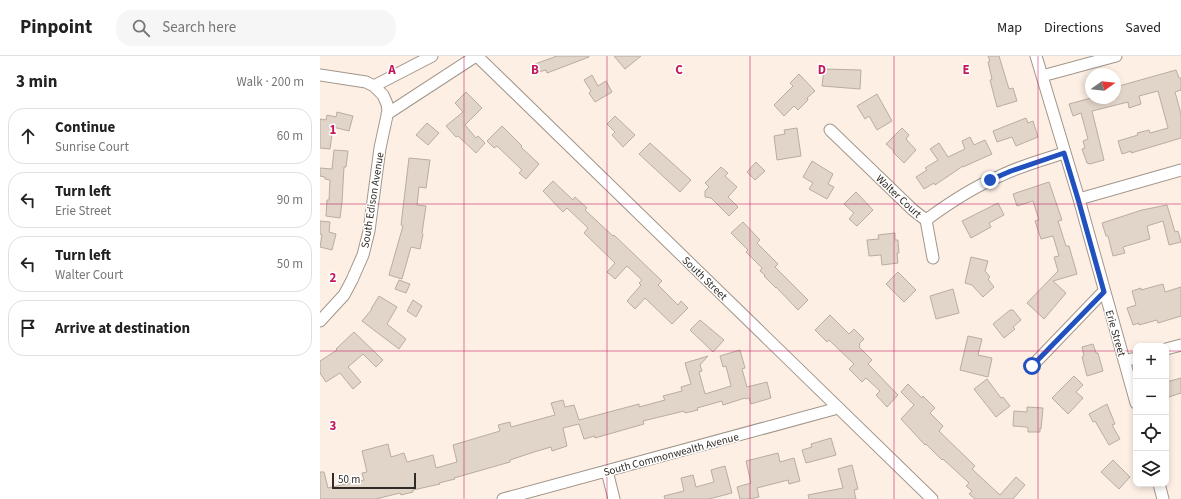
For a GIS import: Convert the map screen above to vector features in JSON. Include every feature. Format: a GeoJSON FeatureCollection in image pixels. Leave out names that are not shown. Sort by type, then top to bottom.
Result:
{"type":"FeatureCollection","features":[{"type":"Feature","properties":{"kind":"street"},"geometry":{"type":"LineString","coordinates":[[320,75],[366,82],[374,86],[432,56]]}},
{"type":"Feature","properties":{"kind":"street"},"geometry":{"type":"LineString","coordinates":[[387,114],[477,56]]}},
{"type":"Feature","properties":{"kind":"street","name":"South Street"},"geometry":{"type":"LineString","coordinates":[[477,56],[932,499]]}},
{"type":"Feature","properties":{"kind":"street","name":"Erie Street"},"geometry":{"type":"LineString","coordinates":[[1036,56],[1133,392]]}},
{"type":"Feature","properties":{"kind":"street"},"geometry":{"type":"LineString","coordinates":[[1042,76],[1116,56]]}},
{"type":"Feature","properties":{"kind":"street","name":"South Edison Avenue"},"geometry":{"type":"LineString","coordinates":[[320,322],[344,295],[363,255],[369,231],[380,148],[388,108],[380,91],[374,86]]}},
{"type":"Feature","properties":{"kind":"street","name":"Walter Court"},"geometry":{"type":"LineString","coordinates":[[830,130],[913,210],[926,220],[966,193],[990,180],[1011,171],[1064,153]]}},
{"type":"Feature","properties":{"kind":"street"},"geometry":{"type":"LineString","coordinates":[[1078,199],[1181,170]]}},
{"type":"Feature","properties":{"kind":"street"},"geometry":{"type":"LineString","coordinates":[[926,220],[933,258]]}},
{"type":"Feature","properties":{"kind":"street"},"geometry":{"type":"LineString","coordinates":[[1032,366],[1104,292]]}},
{"type":"Feature","properties":{"kind":"street"},"geometry":{"type":"LineString","coordinates":[[1169,349],[1181,345]]}},
{"type":"Feature","properties":{"kind":"street"},"geometry":{"type":"LineString","coordinates":[[1124,361],[1133,359]]}},
{"type":"Feature","properties":{"kind":"street","name":"South Commonwealth Avenue"},"geometry":{"type":"LineString","coordinates":[[503,499],[838,408]]}},
{"type":"Feature","properties":{"kind":"street"},"geometry":{"type":"LineString","coordinates":[[607,471],[614,499]]}},
{"type":"Feature","properties":{"kind":"street"},"geometry":{"type":"LineString","coordinates":[[1160,487],[1164,499]]}},
{"type":"Feature","properties":{"kind":"building"},"geometry":{"type":"Polygon","coordinates":[[[557,56],[589,57],[547,73],[546,70],[538,72],[535,64],[557,56]]]}},
{"type":"Feature","properties":{"kind":"building"},"geometry":{"type":"Polygon","coordinates":[[[614,56],[641,56],[625,69],[614,56]]]}},
{"type":"Feature","properties":{"kind":"building"},"geometry":{"type":"Polygon","coordinates":[[[988,56],[999,56],[1009,89],[1013,88],[1017,101],[997,107],[990,80],[992,79],[988,56]]]}},
{"type":"Feature","properties":{"kind":"building"},"geometry":{"type":"Polygon","coordinates":[[[824,69],[861,70],[860,89],[822,86],[824,69]]]}},
{"type":"Feature","properties":{"kind":"building"},"geometry":{"type":"Polygon","coordinates":[[[1176,70],[1179,78],[1181,78],[1181,90],[1175,92],[1181,114],[1181,138],[1131,153],[1131,151],[1122,154],[1118,141],[1138,135],[1137,133],[1149,130],[1150,133],[1168,128],[1158,91],[1139,96],[1141,104],[1129,108],[1128,102],[1121,104],[1121,85],[1176,70]]]}},
{"type":"Feature","properties":{"kind":"building"},"geometry":{"type":"Polygon","coordinates":[[[799,74],[815,91],[807,98],[808,100],[798,110],[794,106],[784,116],[774,105],[793,86],[790,83],[799,74]]]}},
{"type":"Feature","properties":{"kind":"building"},"geometry":{"type":"Polygon","coordinates":[[[592,75],[598,86],[606,81],[612,92],[595,102],[589,93],[591,91],[584,80],[592,75]]]}},
{"type":"Feature","properties":{"kind":"building"},"geometry":{"type":"Polygon","coordinates":[[[466,92],[482,108],[465,125],[476,138],[478,136],[485,143],[476,153],[458,136],[456,137],[446,126],[463,112],[455,103],[466,92]]]}},
{"type":"Feature","properties":{"kind":"building"},"geometry":{"type":"Polygon","coordinates":[[[877,94],[892,121],[877,130],[869,116],[865,119],[857,106],[877,94]]]}},
{"type":"Feature","properties":{"kind":"building"},"geometry":{"type":"Polygon","coordinates":[[[1085,100],[1085,104],[1120,104],[1092,111],[1104,160],[1090,164],[1087,163],[1082,149],[1085,148],[1083,141],[1088,139],[1081,113],[1073,116],[1069,104],[1085,100]]]}},
{"type":"Feature","properties":{"kind":"building"},"geometry":{"type":"Polygon","coordinates":[[[337,112],[353,116],[349,131],[333,127],[330,149],[320,148],[320,119],[326,120],[327,115],[336,117],[337,112]]]}},
{"type":"Feature","properties":{"kind":"building"},"geometry":{"type":"Polygon","coordinates":[[[615,116],[635,135],[623,147],[612,135],[615,132],[607,124],[615,116]]]}},
{"type":"Feature","properties":{"kind":"building"},"geometry":{"type":"Polygon","coordinates":[[[1026,118],[1028,123],[1033,121],[1038,137],[1016,146],[1012,137],[997,142],[993,131],[1026,118]]]}},
{"type":"Feature","properties":{"kind":"building"},"geometry":{"type":"Polygon","coordinates":[[[427,123],[439,133],[428,145],[416,135],[427,123]]]}},
{"type":"Feature","properties":{"kind":"building"},"geometry":{"type":"Polygon","coordinates":[[[502,126],[539,164],[526,179],[519,173],[522,170],[497,146],[494,148],[487,141],[502,126]]]}},
{"type":"Feature","properties":{"kind":"building"},"geometry":{"type":"Polygon","coordinates":[[[797,128],[801,156],[777,160],[774,136],[785,134],[784,130],[797,128]]]}},
{"type":"Feature","properties":{"kind":"building"},"geometry":{"type":"Polygon","coordinates":[[[902,128],[909,135],[906,139],[916,150],[904,163],[886,144],[902,128]]]}},
{"type":"Feature","properties":{"kind":"building"},"geometry":{"type":"Polygon","coordinates":[[[970,137],[974,145],[985,140],[992,154],[963,166],[935,185],[934,183],[924,189],[916,177],[927,170],[925,168],[938,160],[930,149],[939,143],[948,157],[965,149],[962,141],[970,137]]]}},
{"type":"Feature","properties":{"kind":"building"},"geometry":{"type":"Polygon","coordinates":[[[650,143],[691,180],[680,192],[639,154],[650,143]]]}},
{"type":"Feature","properties":{"kind":"building"},"geometry":{"type":"Polygon","coordinates":[[[334,150],[348,151],[346,167],[344,167],[340,218],[326,216],[327,200],[329,200],[330,180],[320,176],[320,168],[332,169],[334,150]]]}},
{"type":"Feature","properties":{"kind":"building"},"geometry":{"type":"Polygon","coordinates":[[[409,158],[430,160],[426,188],[419,187],[417,205],[426,206],[420,249],[411,247],[402,279],[389,275],[403,226],[401,225],[409,158]]]}},
{"type":"Feature","properties":{"kind":"building"},"geometry":{"type":"Polygon","coordinates":[[[812,161],[833,174],[828,184],[834,187],[827,199],[809,189],[813,183],[803,177],[812,161]]]}},
{"type":"Feature","properties":{"kind":"building"},"geometry":{"type":"Polygon","coordinates":[[[756,162],[765,171],[755,180],[747,172],[756,162]]]}},
{"type":"Feature","properties":{"kind":"building"},"geometry":{"type":"Polygon","coordinates":[[[721,167],[728,173],[725,176],[737,187],[728,197],[738,207],[729,216],[711,198],[705,197],[705,191],[709,187],[705,183],[721,167]]]}},
{"type":"Feature","properties":{"kind":"building"},"geometry":{"type":"Polygon","coordinates":[[[553,181],[573,200],[575,197],[587,208],[585,210],[613,236],[614,235],[662,281],[658,285],[678,305],[681,301],[688,308],[672,324],[645,298],[635,309],[627,301],[641,285],[639,283],[642,280],[627,266],[615,279],[607,272],[615,263],[584,233],[588,228],[567,208],[563,212],[543,191],[553,181]]]}},
{"type":"Feature","properties":{"kind":"building"},"geometry":{"type":"Polygon","coordinates":[[[1049,182],[1062,220],[1058,221],[1066,246],[1069,246],[1077,274],[1053,281],[1066,293],[1044,319],[1027,303],[1058,271],[1054,257],[1059,256],[1053,236],[1041,239],[1035,221],[1039,220],[1033,201],[1017,206],[1013,194],[1049,182]]]}},
{"type":"Feature","properties":{"kind":"building"},"geometry":{"type":"Polygon","coordinates":[[[856,192],[873,210],[857,226],[849,219],[854,213],[844,204],[856,192]]]}},
{"type":"Feature","properties":{"kind":"building"},"geometry":{"type":"Polygon","coordinates":[[[998,203],[1004,215],[989,223],[991,227],[971,238],[962,221],[998,203]]]}},
{"type":"Feature","properties":{"kind":"building"},"geometry":{"type":"Polygon","coordinates":[[[1167,205],[1175,232],[1178,231],[1181,242],[1169,245],[1163,221],[1147,226],[1150,239],[1123,247],[1125,253],[1113,256],[1108,236],[1106,236],[1102,223],[1142,210],[1167,205]]]}},
{"type":"Feature","properties":{"kind":"building"},"geometry":{"type":"Polygon","coordinates":[[[320,221],[330,222],[329,232],[336,234],[332,250],[320,247],[322,235],[320,234],[320,221]]]}},
{"type":"Feature","properties":{"kind":"building"},"geometry":{"type":"Polygon","coordinates":[[[743,222],[760,240],[757,243],[778,264],[775,267],[808,300],[798,310],[764,276],[765,275],[760,271],[762,268],[746,252],[748,250],[731,233],[743,222]]]}},
{"type":"Feature","properties":{"kind":"building"},"geometry":{"type":"Polygon","coordinates":[[[895,233],[895,240],[898,240],[898,263],[882,265],[881,255],[869,256],[867,240],[879,239],[878,235],[895,233]]]}},
{"type":"Feature","properties":{"kind":"building"},"geometry":{"type":"Polygon","coordinates":[[[971,257],[988,261],[985,271],[990,277],[988,279],[994,287],[983,297],[972,285],[965,283],[971,257]]]}},
{"type":"Feature","properties":{"kind":"building"},"geometry":{"type":"Polygon","coordinates":[[[898,272],[916,290],[904,302],[886,284],[898,272]]]}},
{"type":"Feature","properties":{"kind":"building"},"geometry":{"type":"Polygon","coordinates":[[[399,280],[410,284],[406,293],[395,289],[399,280]]]}},
{"type":"Feature","properties":{"kind":"building"},"geometry":{"type":"Polygon","coordinates":[[[1163,284],[1165,292],[1181,287],[1181,316],[1158,323],[1157,320],[1139,325],[1139,323],[1133,325],[1127,308],[1136,305],[1132,291],[1163,284]]]}},
{"type":"Feature","properties":{"kind":"building"},"geometry":{"type":"Polygon","coordinates":[[[953,289],[959,313],[936,319],[930,296],[953,289]]]}},
{"type":"Feature","properties":{"kind":"building"},"geometry":{"type":"Polygon","coordinates":[[[379,296],[397,307],[387,324],[406,339],[399,349],[362,321],[372,309],[379,296]]]}},
{"type":"Feature","properties":{"kind":"building"},"geometry":{"type":"Polygon","coordinates":[[[413,300],[422,306],[416,317],[407,311],[413,300]]]}},
{"type":"Feature","properties":{"kind":"building"},"geometry":{"type":"Polygon","coordinates":[[[1010,310],[1013,310],[1021,320],[1013,327],[1015,329],[1004,338],[993,324],[1010,310]]]}},
{"type":"Feature","properties":{"kind":"building"},"geometry":{"type":"Polygon","coordinates":[[[830,315],[849,334],[854,329],[864,339],[859,344],[859,347],[872,360],[868,364],[898,395],[887,407],[876,395],[880,391],[866,378],[862,382],[849,369],[854,364],[829,340],[827,342],[815,330],[830,315]]]}},
{"type":"Feature","properties":{"kind":"building"},"geometry":{"type":"Polygon","coordinates":[[[700,320],[724,340],[713,352],[690,330],[700,320]]]}},
{"type":"Feature","properties":{"kind":"building"},"geometry":{"type":"Polygon","coordinates":[[[354,332],[383,360],[376,367],[363,354],[348,367],[361,382],[353,389],[340,373],[326,382],[320,373],[320,361],[337,350],[336,349],[354,332]]]}},
{"type":"Feature","properties":{"kind":"building"},"geometry":{"type":"Polygon","coordinates":[[[968,336],[982,339],[978,355],[992,358],[988,377],[960,370],[968,336]]]}},
{"type":"Feature","properties":{"kind":"building"},"geometry":{"type":"Polygon","coordinates":[[[1093,344],[1096,353],[1098,353],[1103,371],[1087,376],[1082,357],[1084,356],[1082,347],[1093,344]]]}},
{"type":"Feature","properties":{"kind":"building"},"geometry":{"type":"Polygon","coordinates":[[[740,350],[745,368],[742,369],[747,387],[767,382],[771,398],[751,404],[749,398],[723,405],[722,401],[697,408],[698,410],[685,413],[684,411],[643,421],[644,424],[595,438],[595,436],[584,439],[579,424],[563,428],[567,446],[552,451],[551,447],[534,452],[510,460],[510,462],[454,478],[455,479],[439,483],[440,484],[413,490],[413,492],[401,495],[400,493],[376,499],[320,499],[320,472],[324,472],[328,488],[364,480],[362,473],[367,472],[362,451],[388,444],[391,457],[404,453],[407,462],[433,455],[436,468],[457,462],[453,445],[500,431],[498,425],[510,422],[511,427],[555,415],[551,403],[563,400],[565,407],[574,405],[579,420],[639,404],[639,407],[665,400],[663,396],[682,391],[681,387],[691,384],[685,363],[708,356],[700,365],[702,371],[699,372],[705,394],[731,386],[726,366],[723,367],[720,356],[740,350]]]}},
{"type":"Feature","properties":{"kind":"building"},"geometry":{"type":"Polygon","coordinates":[[[1074,376],[1083,385],[1076,392],[1083,398],[1068,414],[1052,398],[1074,376]]]}},
{"type":"Feature","properties":{"kind":"building"},"geometry":{"type":"Polygon","coordinates":[[[1181,378],[1181,393],[1169,397],[1169,381],[1181,378]]]}},
{"type":"Feature","properties":{"kind":"building"},"geometry":{"type":"Polygon","coordinates":[[[987,379],[1001,398],[1003,397],[1010,406],[996,417],[974,389],[987,379]]]}},
{"type":"Feature","properties":{"kind":"building"},"geometry":{"type":"Polygon","coordinates":[[[908,384],[935,408],[930,413],[943,426],[939,431],[975,466],[972,469],[1000,495],[1016,477],[1025,485],[1013,499],[975,499],[969,494],[972,491],[966,486],[969,483],[926,444],[925,445],[901,419],[914,405],[901,392],[908,384]]]}},
{"type":"Feature","properties":{"kind":"building"},"geometry":{"type":"Polygon","coordinates":[[[1107,404],[1115,424],[1112,425],[1120,439],[1109,445],[1095,421],[1093,422],[1089,414],[1107,404]]]}},
{"type":"Feature","properties":{"kind":"building"},"geometry":{"type":"Polygon","coordinates":[[[1027,407],[1043,408],[1040,432],[1028,432],[1028,428],[1026,427],[1013,426],[1014,411],[1027,412],[1027,407]]]}},
{"type":"Feature","properties":{"kind":"building"},"geometry":{"type":"Polygon","coordinates":[[[831,438],[836,455],[806,463],[802,450],[812,447],[811,444],[831,438]]]}},
{"type":"Feature","properties":{"kind":"building"},"geometry":{"type":"Polygon","coordinates":[[[778,453],[780,462],[794,458],[800,481],[789,484],[788,480],[757,488],[759,497],[740,499],[737,487],[751,483],[746,461],[778,453]]]}},
{"type":"Feature","properties":{"kind":"building"},"geometry":{"type":"Polygon","coordinates":[[[1113,460],[1130,477],[1119,489],[1101,472],[1113,460]]]}},
{"type":"Feature","properties":{"kind":"building"},"geometry":{"type":"Polygon","coordinates":[[[852,465],[858,489],[854,490],[856,499],[809,499],[808,495],[843,488],[838,469],[852,465]]]}},
{"type":"Feature","properties":{"kind":"building"},"geometry":{"type":"Polygon","coordinates":[[[725,466],[732,493],[709,499],[665,499],[664,496],[684,491],[681,478],[693,475],[696,487],[714,482],[711,470],[725,466]]]}},
{"type":"Feature","properties":{"kind":"route"},"geometry":{"type":"LineString","coordinates":[[990,180],[1011,171],[1064,153],[1104,292],[1032,366]]}}]}
